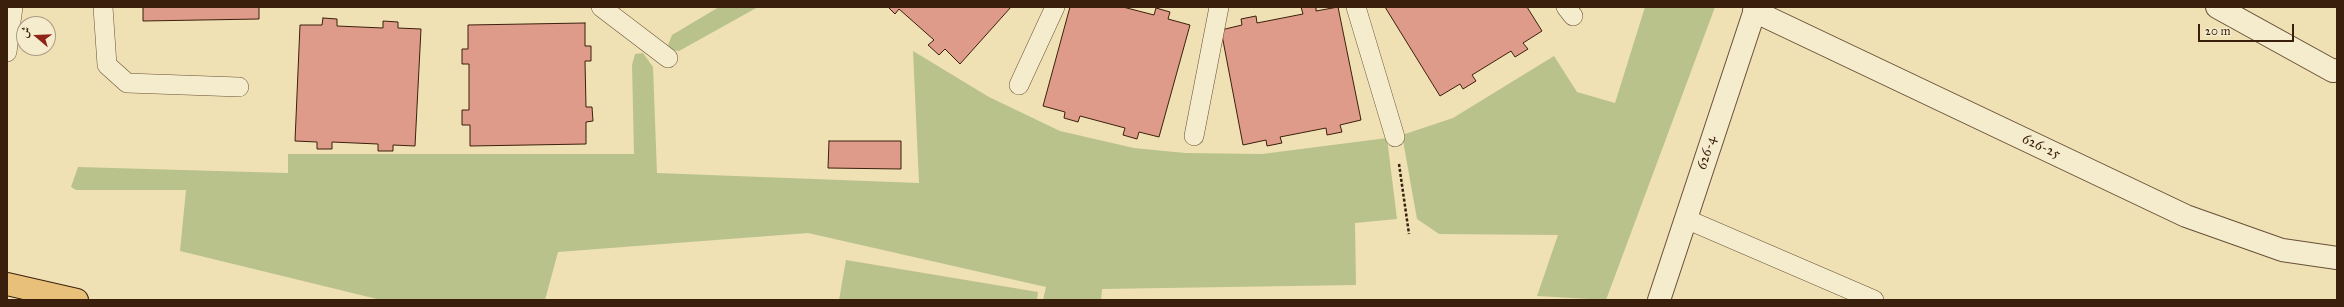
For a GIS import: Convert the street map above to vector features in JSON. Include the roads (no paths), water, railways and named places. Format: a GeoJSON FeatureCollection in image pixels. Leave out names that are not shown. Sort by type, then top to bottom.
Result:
{"type":"FeatureCollection","features":[{"type":"Feature","properties":{"kind":"highway"},"geometry":{"type":"LineString","coordinates":[[7,284],[76,300]]}},
{"type":"Feature","properties":{"kind":"street"},"geometry":{"type":"LineString","coordinates":[[2217,7],[2333,71],[2337,70]]}},
{"type":"Feature","properties":{"kind":"street","name":"626-4"},"geometry":{"type":"LineString","coordinates":[[1660,300],[1755,9]]}},
{"type":"Feature","properties":{"kind":"street","name":"626-25"},"geometry":{"type":"LineString","coordinates":[[1755,9],[2186,216],[2282,250],[2337,258]]}},
{"type":"Feature","properties":{"kind":"lane"},"geometry":{"type":"LineString","coordinates":[[7,52],[13,7]]}},
{"type":"Feature","properties":{"kind":"lane"},"geometry":{"type":"LineString","coordinates":[[103,7],[107,65],[127,83],[239,87]]}},
{"type":"Feature","properties":{"kind":"lane"},"geometry":{"type":"LineString","coordinates":[[601,7],[668,58]]}},
{"type":"Feature","properties":{"kind":"lane"},"geometry":{"type":"LineString","coordinates":[[1019,85],[1055,7]]}},
{"type":"Feature","properties":{"kind":"lane"},"geometry":{"type":"LineString","coordinates":[[1194,136],[1219,7]]}},
{"type":"Feature","properties":{"kind":"lane"},"geometry":{"type":"LineString","coordinates":[[1356,7],[1395,137]]}},
{"type":"Feature","properties":{"kind":"lane"},"geometry":{"type":"LineString","coordinates":[[1686,219],[1874,300]]}}]}
